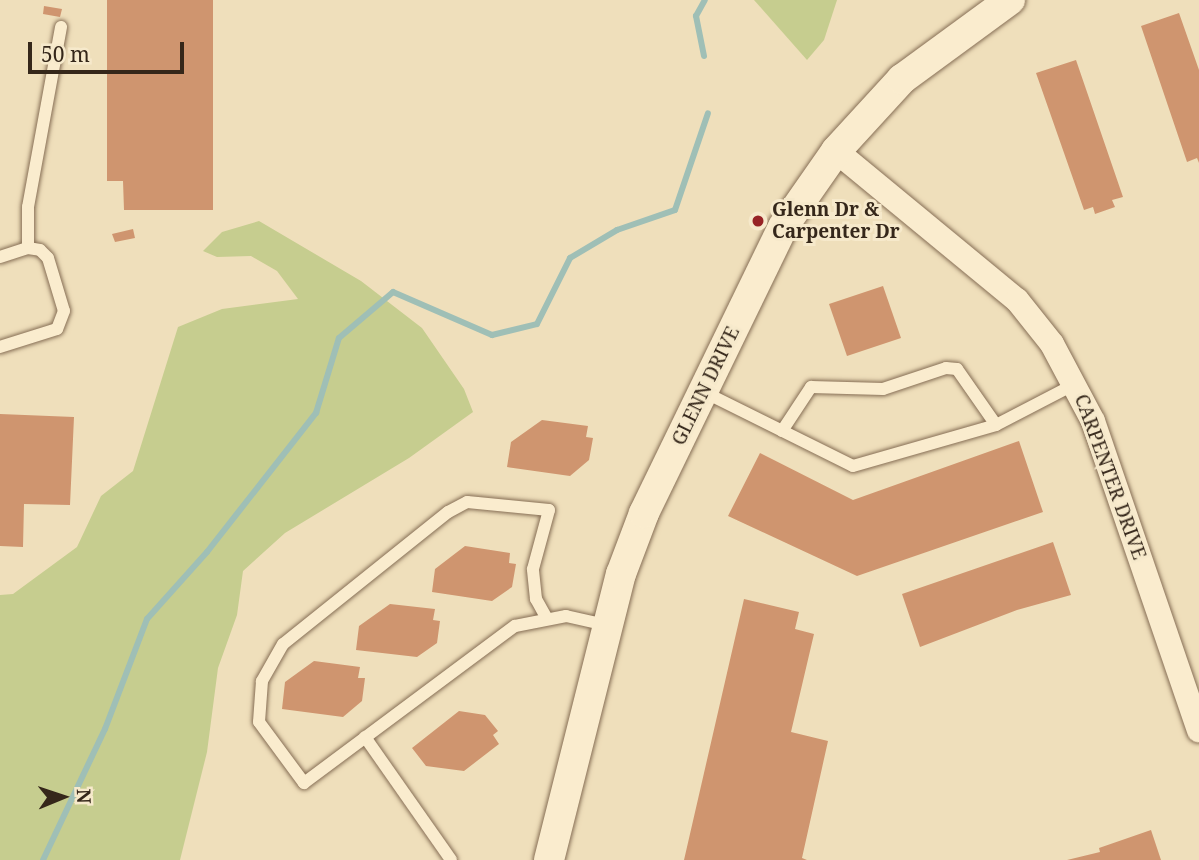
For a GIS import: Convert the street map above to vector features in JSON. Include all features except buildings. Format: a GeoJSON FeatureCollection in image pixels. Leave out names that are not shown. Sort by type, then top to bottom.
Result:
{"type":"FeatureCollection","features":[{"type":"Feature","properties":{"kind":"street","name":"GLENN DRIVE"},"geometry":{"type":"LineString","coordinates":[[549,860],[606,625],[643,515],[783,227],[836,151],[902,79],[1010,0]]}},
{"type":"Feature","properties":{"kind":"street","name":"CARPENTER DRIVE"},"geometry":{"type":"LineString","coordinates":[[836,151],[1017,300],[1052,344],[1093,421],[1199,730]]}},
{"type":"Feature","properties":{"kind":"lane"},"geometry":{"type":"LineString","coordinates":[[28,248],[29,207],[61,27]]}},
{"type":"Feature","properties":{"kind":"lane"},"geometry":{"type":"LineString","coordinates":[[0,257],[28,248],[48,258],[64,311],[63,321],[57,329],[0,347]]}},
{"type":"Feature","properties":{"kind":"lane"},"geometry":{"type":"LineString","coordinates":[[782,431],[811,387],[883,389],[946,368],[957,369],[996,425]]}},
{"type":"Feature","properties":{"kind":"lane"},"geometry":{"type":"LineString","coordinates":[[703,391],[853,467],[996,425],[1075,384]]}},
{"type":"Feature","properties":{"kind":"lane"},"geometry":{"type":"LineString","coordinates":[[546,617],[536,598],[533,569],[549,510],[467,502],[448,512],[302,626],[270,662],[262,681],[259,722],[304,783],[515,626],[546,617],[566,616],[606,625]]}},
{"type":"Feature","properties":{"kind":"lane"},"geometry":{"type":"LineString","coordinates":[[365,737],[451,860]]}},
{"type":"Feature","properties":{"kind":"green space"},"geometry":{"type":"Polygon","coordinates":[[[754,0],[837,0],[824,40],[807,60],[754,0]]]}},
{"type":"Feature","properties":{"kind":"green space"},"geometry":{"type":"Polygon","coordinates":[[[259,221],[361,281],[422,328],[464,389],[473,412],[409,458],[285,533],[243,571],[237,615],[218,668],[207,752],[180,860],[0,860],[0,595],[13,594],[77,547],[101,496],[133,471],[178,327],[222,309],[298,299],[277,271],[251,256],[217,257],[203,251],[222,232],[259,221]]]}},
{"type":"Feature","properties":{"kind":"waterway"},"geometry":{"type":"LineString","coordinates":[[704,56],[696,16],[705,0]]}},
{"type":"Feature","properties":{"kind":"waterway"},"geometry":{"type":"LineString","coordinates":[[43,860],[105,729],[147,619],[207,552],[316,413],[339,338],[393,292],[492,335],[537,324],[570,258],[617,230],[675,210],[708,113]]}},
{"type":"Feature","properties":{"kind":"place","name":"Glenn Dr & Carpenter Dr"},"geometry":{"type":"Point","coordinates":[758,221]}}]}
